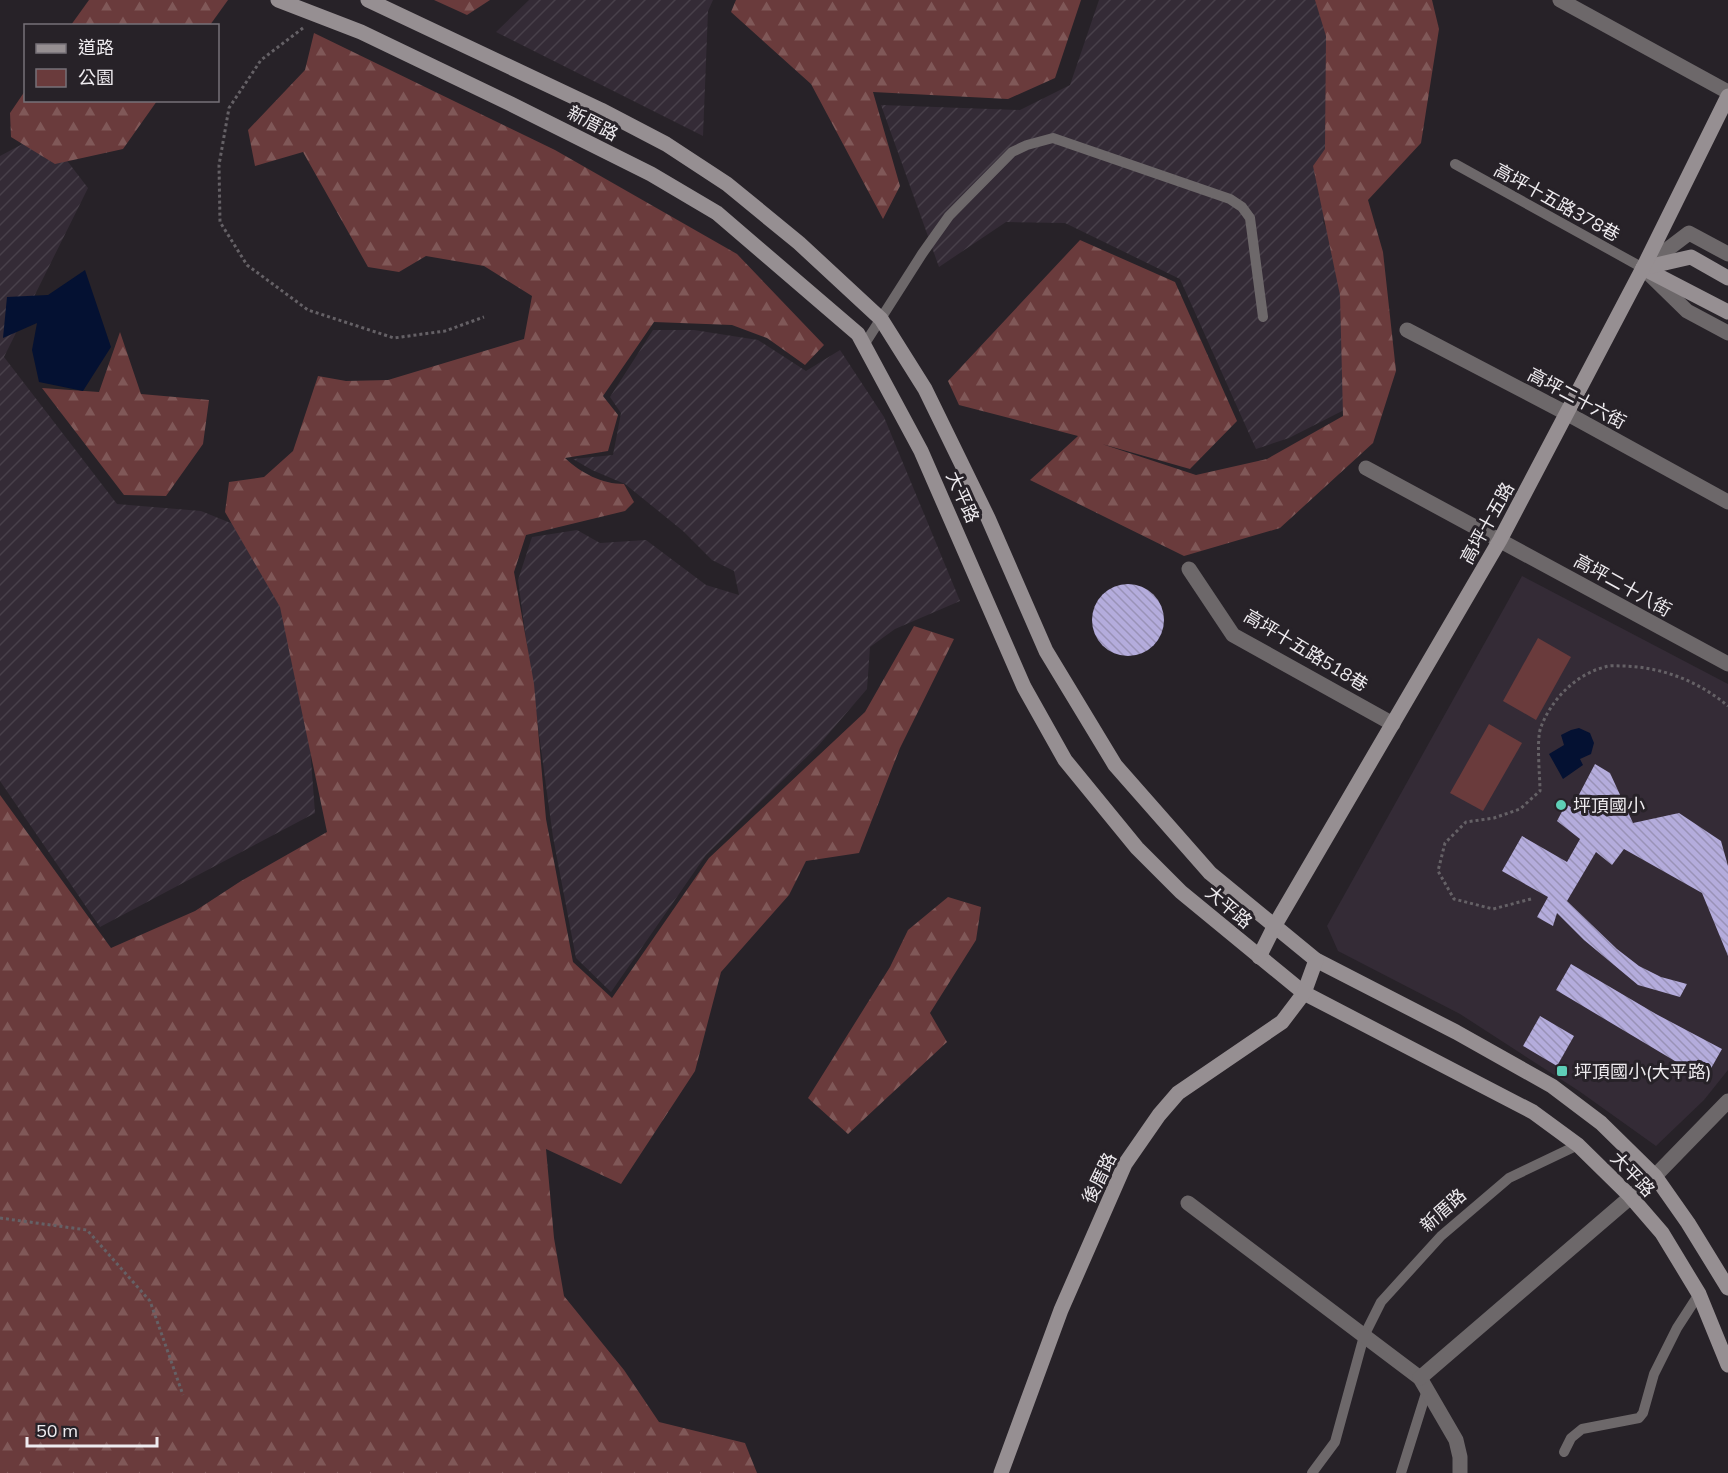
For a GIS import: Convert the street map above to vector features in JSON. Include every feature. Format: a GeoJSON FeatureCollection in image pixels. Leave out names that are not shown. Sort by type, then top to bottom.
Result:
{"type":"FeatureCollection","features":[{"type":"Feature","properties":{"kind":"street","name":"新厝路"},"geometry":{"type":"LineString","coordinates":[[278,0],[361,32],[651,174],[717,213],[861,339]]}},
{"type":"Feature","properties":{"kind":"street","name":"新厝路"},"geometry":{"type":"LineString","coordinates":[[368,0],[580,100],[666,144],[727,184],[799,243],[881,319]]}},
{"type":"Feature","properties":{"kind":"street"},"geometry":{"type":"LineString","coordinates":[[1560,0],[1582,5],[1728,92]]}},
{"type":"Feature","properties":{"kind":"street","name":"高坪十五路"},"geometry":{"type":"LineString","coordinates":[[1259,957],[1500,540],[1643,268],[1728,96]]}},
{"type":"Feature","properties":{"kind":"street"},"geometry":{"type":"LineString","coordinates":[[1643,268],[1689,233],[1728,254]]}},
{"type":"Feature","properties":{"kind":"street"},"geometry":{"type":"LineString","coordinates":[[1643,268],[1691,258],[1728,278]]}},
{"type":"Feature","properties":{"kind":"street"},"geometry":{"type":"LineString","coordinates":[[1643,268],[1728,312]]}},
{"type":"Feature","properties":{"kind":"street"},"geometry":{"type":"LineString","coordinates":[[1643,268],[1688,311],[1728,333]]}},
{"type":"Feature","properties":{"kind":"street","name":"大平路"},"geometry":{"type":"LineString","coordinates":[[881,319],[930,399],[988,518],[1047,651],[1115,765],[1210,873],[1316,960],[1456,1032],[1552,1086],[1601,1123],[1655,1176],[1688,1223],[1728,1288]]}},
{"type":"Feature","properties":{"kind":"street","name":"高坪二十六街"},"geometry":{"type":"LineString","coordinates":[[1407,330],[1568,414],[1728,502]]}},
{"type":"Feature","properties":{"kind":"street","name":"大平路"},"geometry":{"type":"LineString","coordinates":[[861,339],[921,451],[1024,687],[1065,760],[1137,848],[1181,892],[1304,993],[1533,1112],[1578,1145],[1630,1196],[1662,1233],[1699,1294],[1728,1365]]}},
{"type":"Feature","properties":{"kind":"street","name":"高坪二十八街"},"geometry":{"type":"LineString","coordinates":[[1366,468],[1728,664]]}},
{"type":"Feature","properties":{"kind":"street","name":"高坪十五路518巷"},"geometry":{"type":"LineString","coordinates":[[1189,569],[1233,635],[1393,724]]}},
{"type":"Feature","properties":{"kind":"street","name":"後厝路"},"geometry":{"type":"LineString","coordinates":[[1001,1473],[1061,1310],[1125,1164],[1159,1115],[1178,1093],[1282,1022],[1304,993],[1316,960]]}},
{"type":"Feature","properties":{"kind":"street"},"geometry":{"type":"LineString","coordinates":[[1424,1384],[1630,1196],[1655,1176],[1728,1101]]}},
{"type":"Feature","properties":{"kind":"street"},"geometry":{"type":"LineString","coordinates":[[1188,1203],[1424,1384],[1456,1440],[1460,1457],[1460,1473]]}},
{"type":"Feature","properties":{"kind":"lane"},"geometry":{"type":"LineString","coordinates":[[861,339],[881,319],[949,216],[1012,152],[1053,138],[1230,199],[1242,207],[1250,218],[1263,317]]}},
{"type":"Feature","properties":{"kind":"lane","name":"高坪十五路378巷"},"geometry":{"type":"LineString","coordinates":[[1455,164],[1643,268]]}},
{"type":"Feature","properties":{"kind":"lane","name":"新厝路"},"geometry":{"type":"LineString","coordinates":[[1312,1473],[1335,1442],[1364,1336],[1381,1302],[1441,1236],[1509,1178],[1578,1145]]}},
{"type":"Feature","properties":{"kind":"lane"},"geometry":{"type":"LineString","coordinates":[[1564,1452],[1571,1438],[1582,1429],[1639,1418],[1643,1413],[1654,1374],[1677,1328],[1699,1294]]}},
{"type":"Feature","properties":{"kind":"lane"},"geometry":{"type":"LineString","coordinates":[[1401,1473],[1424,1384]]}},
{"type":"Feature","properties":{"kind":"path"},"geometry":{"type":"LineString","coordinates":[[319,16],[261,60],[229,108],[219,165],[220,222],[247,265],[308,310],[394,338],[445,331],[484,317]]}},
{"type":"Feature","properties":{"kind":"path"},"geometry":{"type":"LineString","coordinates":[[1531,899],[1493,909],[1454,899],[1438,871],[1445,843],[1466,822],[1494,818],[1520,809],[1540,791],[1539,729],[1550,706],[1578,678],[1606,666],[1637,667],[1667,672],[1710,691],[1728,705]]}},
{"type":"Feature","properties":{"kind":"path"},"geometry":{"type":"LineString","coordinates":[[0,1218],[87,1230],[150,1301],[183,1395]]}},
{"type":"Feature","properties":{"kind":"shaded area"},"geometry":{"type":"Polygon","coordinates":[[[529,0],[713,0],[708,11],[703,136],[496,32],[529,0]]]}},
{"type":"Feature","properties":{"kind":"shaded area"},"geometry":{"type":"Polygon","coordinates":[[[1099,0],[1339,0],[1338,183],[1323,221],[1343,268],[1348,408],[1289,438],[1256,449],[1180,279],[1065,223],[1006,222],[939,267],[881,105],[1020,110],[1070,85],[1099,0]]]}},
{"type":"Feature","properties":{"kind":"shaded area"},"geometry":{"type":"Polygon","coordinates":[[[45,132],[88,188],[4,357],[117,504],[201,511],[305,553],[306,693],[315,813],[100,927],[0,781],[0,156],[45,132]]]}},
{"type":"Feature","properties":{"kind":"shaded area"},"geometry":{"type":"Polygon","coordinates":[[[653,330],[694,330],[758,340],[806,371],[840,350],[884,417],[960,601],[895,629],[870,647],[867,689],[818,746],[706,855],[611,992],[576,958],[553,837],[518,580],[532,537],[577,530],[600,543],[646,540],[706,585],[739,595],[734,571],[712,560],[683,531],[625,484],[573,459],[613,455],[621,413],[610,397],[653,330]]]}},
{"type":"Feature","properties":{"kind":"shaded area","name":"坪頂國小"},"geometry":{"type":"Polygon","coordinates":[[[1522,576],[1728,684],[1728,1070],[1704,1100],[1656,1146],[1579,1091],[1460,1014],[1338,951],[1327,926],[1522,576]]]}},
{"type":"Feature","properties":{"kind":"green space"},"geometry":{"type":"Polygon","coordinates":[[[89,0],[228,0],[211,24],[72,24],[89,0]]]}},
{"type":"Feature","properties":{"kind":"green space"},"geometry":{"type":"Polygon","coordinates":[[[434,0],[490,0],[467,15],[434,0]]]}},
{"type":"Feature","properties":{"kind":"green space"},"geometry":{"type":"Polygon","coordinates":[[[736,0],[1081,0],[1055,78],[1008,99],[873,92],[900,186],[883,219],[811,84],[731,12],[736,0]]]}},
{"type":"Feature","properties":{"kind":"green space"},"geometry":{"type":"Polygon","coordinates":[[[1315,0],[1432,0],[1439,29],[1421,143],[1368,200],[1383,252],[1396,371],[1373,443],[1280,528],[1184,556],[1030,480],[1078,436],[959,405],[948,381],[1080,240],[1175,282],[1237,421],[1190,469],[1102,444],[1196,475],[1267,459],[1343,416],[1340,295],[1313,166],[1325,149],[1326,36],[1315,0]]]}},
{"type":"Feature","properties":{"kind":"green space"},"geometry":{"type":"Polygon","coordinates":[[[314,33],[555,150],[737,254],[824,345],[805,365],[767,338],[732,325],[654,322],[603,396],[618,415],[608,451],[565,458],[592,477],[624,484],[634,502],[625,511],[526,535],[514,572],[534,684],[546,819],[573,962],[612,998],[709,858],[865,712],[914,626],[954,639],[900,748],[859,853],[806,861],[789,895],[721,972],[695,1071],[621,1184],[546,1149],[554,1238],[564,1296],[624,1370],[659,1422],[745,1443],[757,1473],[0,1473],[0,795],[111,948],[195,911],[241,881],[327,832],[280,607],[225,512],[229,482],[264,477],[293,451],[318,376],[346,381],[388,380],[524,339],[532,296],[484,266],[426,256],[399,272],[368,267],[303,152],[255,166],[248,130],[305,70],[314,33]]]}},
{"type":"Feature","properties":{"kind":"green space"},"geometry":{"type":"Polygon","coordinates":[[[24,92],[24,102],[156,102],[123,149],[55,164],[11,137],[10,113],[24,92]]]}},
{"type":"Feature","properties":{"kind":"green space"},"geometry":{"type":"Polygon","coordinates":[[[120,332],[141,394],[209,400],[203,444],[166,496],[124,495],[42,388],[99,392],[120,332]]]}},
{"type":"Feature","properties":{"kind":"green space"},"geometry":{"type":"Polygon","coordinates":[[[1538,638],[1571,657],[1536,720],[1503,701],[1538,638]]]}},
{"type":"Feature","properties":{"kind":"green space"},"geometry":{"type":"Polygon","coordinates":[[[1489,724],[1522,743],[1483,811],[1450,793],[1489,724]]]}},
{"type":"Feature","properties":{"kind":"green space"},"geometry":{"type":"Polygon","coordinates":[[[948,897],[981,907],[976,940],[930,1013],[947,1042],[848,1134],[808,1098],[890,967],[908,930],[948,897]]]}},
{"type":"Feature","properties":{"kind":"water"},"geometry":{"type":"Polygon","coordinates":[[[85,270],[111,347],[83,391],[39,382],[32,350],[37,323],[3,338],[7,297],[48,295],[85,270]]]}},
{"type":"Feature","properties":{"kind":"water"},"geometry":{"type":"Polygon","coordinates":[[[1579,728],[1590,733],[1594,743],[1591,754],[1580,759],[1583,765],[1563,779],[1549,754],[1564,745],[1561,735],[1579,728]]]}},
{"type":"Feature","properties":{"kind":"building"},"geometry":{"type":"Polygon","coordinates":[[[1135,584],[1154,594],[1162,606],[1164,620],[1162,634],[1154,646],[1142,654],[1121,656],[1102,646],[1094,634],[1092,613],[1102,594],[1114,586],[1135,584]]]}},
{"type":"Feature","properties":{"kind":"building"},"geometry":{"type":"Polygon","coordinates":[[[1595,764],[1610,773],[1633,823],[1679,813],[1721,841],[1728,866],[1728,956],[1702,893],[1624,849],[1612,865],[1596,852],[1567,901],[1617,949],[1639,966],[1661,977],[1687,984],[1680,997],[1638,985],[1584,940],[1557,913],[1553,926],[1537,917],[1548,897],[1502,871],[1522,836],[1567,862],[1580,839],[1557,821],[1566,804],[1572,808],[1595,764]]]}},
{"type":"Feature","properties":{"kind":"building"},"geometry":{"type":"Polygon","coordinates":[[[1571,964],[1656,1014],[1722,1049],[1705,1079],[1556,990],[1571,964]]]}},
{"type":"Feature","properties":{"kind":"building"},"geometry":{"type":"Polygon","coordinates":[[[1540,1016],[1574,1036],[1557,1066],[1523,1046],[1540,1016]]]}},
{"type":"Feature","properties":{"kind":"place","name":"坪頂國小"},"geometry":{"type":"Point","coordinates":[1561,805]}},
{"type":"Feature","properties":{"kind":"place","name":"坪頂國小(大平路)"},"geometry":{"type":"Point","coordinates":[1562,1071]}}]}
